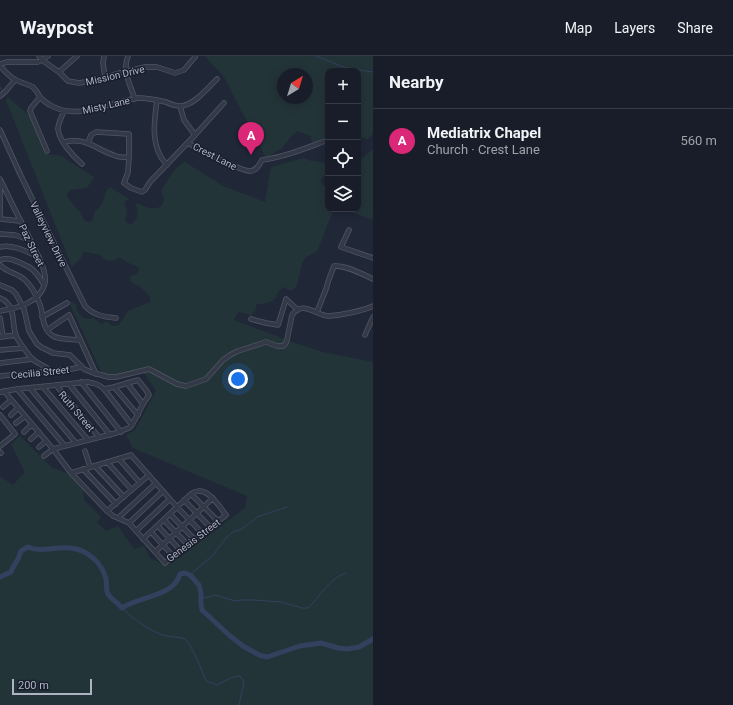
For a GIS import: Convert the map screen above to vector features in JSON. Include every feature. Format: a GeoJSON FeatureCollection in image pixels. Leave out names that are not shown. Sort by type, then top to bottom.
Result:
{"type":"FeatureCollection","features":[{"type":"Feature","properties":{"kind":"street","name":"Mission Drive"},"geometry":{"type":"LineString","coordinates":[[39,56],[68,81],[75,83],[90,81],[137,69],[153,67],[175,73],[180,72],[184,70],[195,57]]}},
{"type":"Feature","properties":{"kind":"street"},"geometry":{"type":"LineString","coordinates":[[0,65],[7,62],[38,62],[48,56]]}},
{"type":"Feature","properties":{"kind":"street"},"geometry":{"type":"LineString","coordinates":[[59,72],[78,56]]}},
{"type":"Feature","properties":{"kind":"street"},"geometry":{"type":"LineString","coordinates":[[104,56],[102,63],[105,77]]}},
{"type":"Feature","properties":{"kind":"street"},"geometry":{"type":"LineString","coordinates":[[128,56],[125,64],[126,72],[135,99]]}},
{"type":"Feature","properties":{"kind":"street","name":"Misty Lane"},"geometry":{"type":"LineString","coordinates":[[0,65],[8,75],[15,80],[32,87],[38,92],[40,97],[64,111],[83,112],[128,100],[149,98],[180,106]]}},
{"type":"Feature","properties":{"kind":"street"},"geometry":{"type":"LineString","coordinates":[[180,106],[194,100],[217,79]]}},
{"type":"Feature","properties":{"kind":"street"},"geometry":{"type":"LineString","coordinates":[[1,95],[15,80]]}},
{"type":"Feature","properties":{"kind":"street"},"geometry":{"type":"LineString","coordinates":[[40,97],[30,110],[47,151]]}},
{"type":"Feature","properties":{"kind":"street"},"geometry":{"type":"LineString","coordinates":[[157,100],[154,126],[155,142],[160,157],[166,165]]}},
{"type":"Feature","properties":{"kind":"street"},"geometry":{"type":"LineString","coordinates":[[88,143],[91,135],[96,132],[129,134],[128,172],[124,183],[131,188],[142,192],[224,103]]}},
{"type":"Feature","properties":{"kind":"street","name":"Crest Lane"},"geometry":{"type":"LineString","coordinates":[[180,106],[184,120],[195,135]]}},
{"type":"Feature","properties":{"kind":"street"},"geometry":{"type":"LineString","coordinates":[[64,111],[58,129],[64,142],[82,164]]}},
{"type":"Feature","properties":{"kind":"street","name":"Valleyview Drive"},"geometry":{"type":"LineString","coordinates":[[0,130],[85,306],[100,316],[116,318]]}},
{"type":"Feature","properties":{"kind":"street"},"geometry":{"type":"LineString","coordinates":[[64,142],[76,140],[88,143],[116,156],[128,157]]}},
{"type":"Feature","properties":{"kind":"street","name":"Crest Lane"},"geometry":{"type":"LineString","coordinates":[[188,143],[237,168],[251,171],[255,170],[262,160],[275,159],[325,141]]}},
{"type":"Feature","properties":{"kind":"street"},"geometry":{"type":"LineString","coordinates":[[0,179],[0,219],[20,221]]}},
{"type":"Feature","properties":{"kind":"street","name":"Paz Street"},"geometry":{"type":"LineString","coordinates":[[0,179],[39,257],[44,272],[44,285]]}},
{"type":"Feature","properties":{"kind":"street"},"geometry":{"type":"LineString","coordinates":[[349,230],[341,247],[373,258]]}},
{"type":"Feature","properties":{"kind":"street"},"geometry":{"type":"LineString","coordinates":[[0,234],[15,235],[30,240]]}},
{"type":"Feature","properties":{"kind":"street"},"geometry":{"type":"LineString","coordinates":[[0,247],[6,246],[18,249],[39,257]]}},
{"type":"Feature","properties":{"kind":"street"},"geometry":{"type":"LineString","coordinates":[[0,260],[9,259],[29,267],[37,274],[44,285],[41,291],[31,301],[11,309],[0,311]]}},
{"type":"Feature","properties":{"kind":"street"},"geometry":{"type":"LineString","coordinates":[[0,265],[28,282],[40,304],[42,317],[50,334],[54,337],[80,340]]}},
{"type":"Feature","properties":{"kind":"street"},"geometry":{"type":"LineString","coordinates":[[317,312],[326,289],[328,278],[334,266],[347,268],[373,279]]}},
{"type":"Feature","properties":{"kind":"street"},"geometry":{"type":"LineString","coordinates":[[0,285],[14,291],[23,305],[29,331],[39,346],[53,353],[70,355],[81,367],[87,371],[99,375],[114,378],[149,369],[177,384],[186,386],[209,377],[223,360],[238,351],[266,342],[280,347],[285,345],[288,340],[293,313],[298,310],[308,309],[331,316],[363,310],[373,306]]}},
{"type":"Feature","properties":{"kind":"street"},"geometry":{"type":"LineString","coordinates":[[0,298],[6,302],[11,309],[16,335],[24,348],[33,359],[51,371]]}},
{"type":"Feature","properties":{"kind":"street"},"geometry":{"type":"LineString","coordinates":[[251,319],[266,324],[278,325],[286,299],[298,310]]}},
{"type":"Feature","properties":{"kind":"street"},"geometry":{"type":"LineString","coordinates":[[42,317],[67,303]]}},
{"type":"Feature","properties":{"kind":"street"},"geometry":{"type":"LineString","coordinates":[[47,330],[69,315],[80,340],[99,375],[100,386],[132,425]]}},
{"type":"Feature","properties":{"kind":"street"},"geometry":{"type":"LineString","coordinates":[[365,334],[373,317]]}},
{"type":"Feature","properties":{"kind":"street"},"geometry":{"type":"LineString","coordinates":[[0,318],[2,337],[16,335]]}},
{"type":"Feature","properties":{"kind":"street"},"geometry":{"type":"LineString","coordinates":[[0,350],[24,348]]}},
{"type":"Feature","properties":{"kind":"street"},"geometry":{"type":"LineString","coordinates":[[0,363],[33,359]]}},
{"type":"Feature","properties":{"kind":"street","name":"Cecilia Street"},"geometry":{"type":"LineString","coordinates":[[0,376],[81,367]]}},
{"type":"Feature","properties":{"kind":"street","name":"Genesis Street"},"geometry":{"type":"LineString","coordinates":[[2,391],[81,382],[114,387],[138,380],[149,395],[143,404]]}},
{"type":"Feature","properties":{"kind":"street"},"geometry":{"type":"LineString","coordinates":[[81,382],[122,432]]}},
{"type":"Feature","properties":{"kind":"street"},"geometry":{"type":"LineString","coordinates":[[44,456],[53,449],[122,432],[132,425],[143,404],[126,383]]}},
{"type":"Feature","properties":{"kind":"street"},"geometry":{"type":"LineString","coordinates":[[68,384],[110,435]]}},
{"type":"Feature","properties":{"kind":"street","name":"Ruth Street"},"geometry":{"type":"LineString","coordinates":[[56,385],[99,437]]}},
{"type":"Feature","properties":{"kind":"street"},"geometry":{"type":"LineString","coordinates":[[43,387],[88,440]]}},
{"type":"Feature","properties":{"kind":"street"},"geometry":{"type":"LineString","coordinates":[[114,387],[138,415]]}},
{"type":"Feature","properties":{"kind":"street"},"geometry":{"type":"LineString","coordinates":[[30,388],[76,443]]}},
{"type":"Feature","properties":{"kind":"street"},"geometry":{"type":"LineString","coordinates":[[17,389],[65,446]]}},
{"type":"Feature","properties":{"kind":"street","name":"Genesis Street"},"geometry":{"type":"LineString","coordinates":[[2,391],[39,432],[71,473],[107,511],[112,516],[129,523],[165,563],[181,552],[226,515],[213,498]]}},
{"type":"Feature","properties":{"kind":"street"},"geometry":{"type":"LineString","coordinates":[[3,407],[11,400]]}},
{"type":"Feature","properties":{"kind":"street"},"geometry":{"type":"LineString","coordinates":[[10,415],[18,408]]}},
{"type":"Feature","properties":{"kind":"street"},"geometry":{"type":"LineString","coordinates":[[0,415],[15,434],[0,446]]}},
{"type":"Feature","properties":{"kind":"street"},"geometry":{"type":"LineString","coordinates":[[16,423],[25,416]]}},
{"type":"Feature","properties":{"kind":"street"},"geometry":{"type":"LineString","coordinates":[[24,432],[32,424]]}},
{"type":"Feature","properties":{"kind":"street"},"geometry":{"type":"LineString","coordinates":[[31,440],[39,432]]}},
{"type":"Feature","properties":{"kind":"street"},"geometry":{"type":"LineString","coordinates":[[39,447],[46,441]]}},
{"type":"Feature","properties":{"kind":"street"},"geometry":{"type":"LineString","coordinates":[[85,451],[93,466],[124,497]]}},
{"type":"Feature","properties":{"kind":"street"},"geometry":{"type":"LineString","coordinates":[[71,473],[131,455],[202,534]]}},
{"type":"Feature","properties":{"kind":"street"},"geometry":{"type":"LineString","coordinates":[[119,459],[140,483]]}},
{"type":"Feature","properties":{"kind":"street"},"geometry":{"type":"LineString","coordinates":[[107,462],[132,490]]}},
{"type":"Feature","properties":{"kind":"street"},"geometry":{"type":"LineString","coordinates":[[83,469],[116,504]]}},
{"type":"Feature","properties":{"kind":"street"},"geometry":{"type":"LineString","coordinates":[[107,511],[149,475]]}},
{"type":"Feature","properties":{"kind":"street"},"geometry":{"type":"LineString","coordinates":[[118,518],[156,483]]}},
{"type":"Feature","properties":{"kind":"street"},"geometry":{"type":"LineString","coordinates":[[143,539],[195,491],[201,490],[213,498],[155,552]]}},
{"type":"Feature","properties":{"kind":"street"},"geometry":{"type":"LineString","coordinates":[[129,523],[163,491]]}},
{"type":"Feature","properties":{"kind":"street"},"geometry":{"type":"LineString","coordinates":[[191,494],[218,521]]}},
{"type":"Feature","properties":{"kind":"street"},"geometry":{"type":"LineString","coordinates":[[136,531],[170,499]]}},
{"type":"Feature","properties":{"kind":"street"},"geometry":{"type":"LineString","coordinates":[[184,500],[210,527]]}},
{"type":"Feature","properties":{"kind":"street"},"geometry":{"type":"LineString","coordinates":[[170,514],[195,540]]}},
{"type":"Feature","properties":{"kind":"street"},"geometry":{"type":"LineString","coordinates":[[164,520],[188,545]]}},
{"type":"Feature","properties":{"kind":"street"},"geometry":{"type":"LineString","coordinates":[[158,526],[181,552]]}},
{"type":"Feature","properties":{"kind":"street"},"geometry":{"type":"LineString","coordinates":[[151,532],[174,557]]}},
{"type":"Feature","properties":{"kind":"shaded area"},"geometry":{"type":"Polygon","coordinates":[[[205,56],[373,56],[373,134],[368,139],[361,137],[361,68],[325,68],[325,138],[312,143],[311,136],[297,131],[282,148],[266,158],[224,77],[205,56]]]}},
{"type":"Feature","properties":{"kind":"shaded area"},"geometry":{"type":"Polygon","coordinates":[[[8,97],[32,118],[47,154],[61,156],[94,177],[87,188],[70,190],[67,194],[67,197],[87,222],[93,220],[96,210],[102,204],[110,187],[129,199],[124,202],[127,212],[125,220],[127,223],[131,224],[137,217],[138,213],[136,203],[152,208],[162,206],[164,200],[161,191],[174,171],[185,162],[223,186],[265,202],[271,167],[304,158],[325,164],[325,175],[321,182],[323,186],[325,186],[325,212],[333,212],[317,251],[305,258],[302,263],[295,288],[291,291],[283,287],[279,290],[276,297],[272,301],[257,304],[255,311],[251,315],[239,312],[234,320],[323,352],[373,362],[373,705],[0,705],[0,476],[13,485],[25,472],[11,444],[20,436],[52,468],[67,473],[83,489],[84,500],[101,517],[97,522],[106,531],[118,526],[134,549],[144,546],[150,558],[167,566],[245,508],[247,496],[133,448],[126,435],[135,430],[156,391],[143,372],[112,377],[102,374],[69,302],[72,301],[77,306],[77,311],[86,319],[93,318],[101,324],[108,322],[110,325],[114,326],[119,325],[128,311],[150,302],[150,297],[141,287],[131,282],[130,276],[135,275],[139,271],[138,267],[119,257],[115,260],[106,260],[99,254],[83,252],[81,258],[72,267],[6,100],[8,97]]]}},
{"type":"Feature","properties":{"kind":"shaded area"},"geometry":{"type":"Polygon","coordinates":[[[373,149],[373,218],[371,219],[351,212],[361,212],[362,158],[373,149]]]}},
{"type":"Feature","properties":{"kind":"waterway"},"geometry":{"type":"LineString","coordinates":[[316,56],[346,68],[373,72]]}},
{"type":"Feature","properties":{"kind":"waterway"},"geometry":{"type":"LineString","coordinates":[[0,87],[3,92]]}},
{"type":"Feature","properties":{"kind":"waterway"},"geometry":{"type":"LineString","coordinates":[[190,575],[213,555],[226,538],[233,532],[242,529],[257,517],[287,507]]}},
{"type":"Feature","properties":{"kind":"waterway"},"geometry":{"type":"LineString","coordinates":[[0,577],[11,572],[21,551],[28,547],[33,549],[71,548],[83,551],[98,563],[104,573],[108,594],[122,608],[163,592],[176,582],[180,574],[185,573],[190,575],[199,585],[202,610],[230,636],[243,646],[259,655],[267,657],[300,646],[321,643],[347,649],[359,647],[373,639]]}},
{"type":"Feature","properties":{"kind":"waterway"},"geometry":{"type":"LineString","coordinates":[[201,599],[215,595],[235,601],[254,600],[281,602],[302,608],[308,608],[334,579],[346,573]]}},
{"type":"Feature","properties":{"kind":"waterway"},"geometry":{"type":"LineString","coordinates":[[122,608],[136,620],[157,633],[185,639],[200,665],[206,681],[217,685],[233,677],[240,676],[244,682],[239,705]]}},
{"type":"Feature","properties":{"kind":"place","name":"Mediatrix Chapel"},"geometry":{"type":"Point","coordinates":[251,155]}}]}
